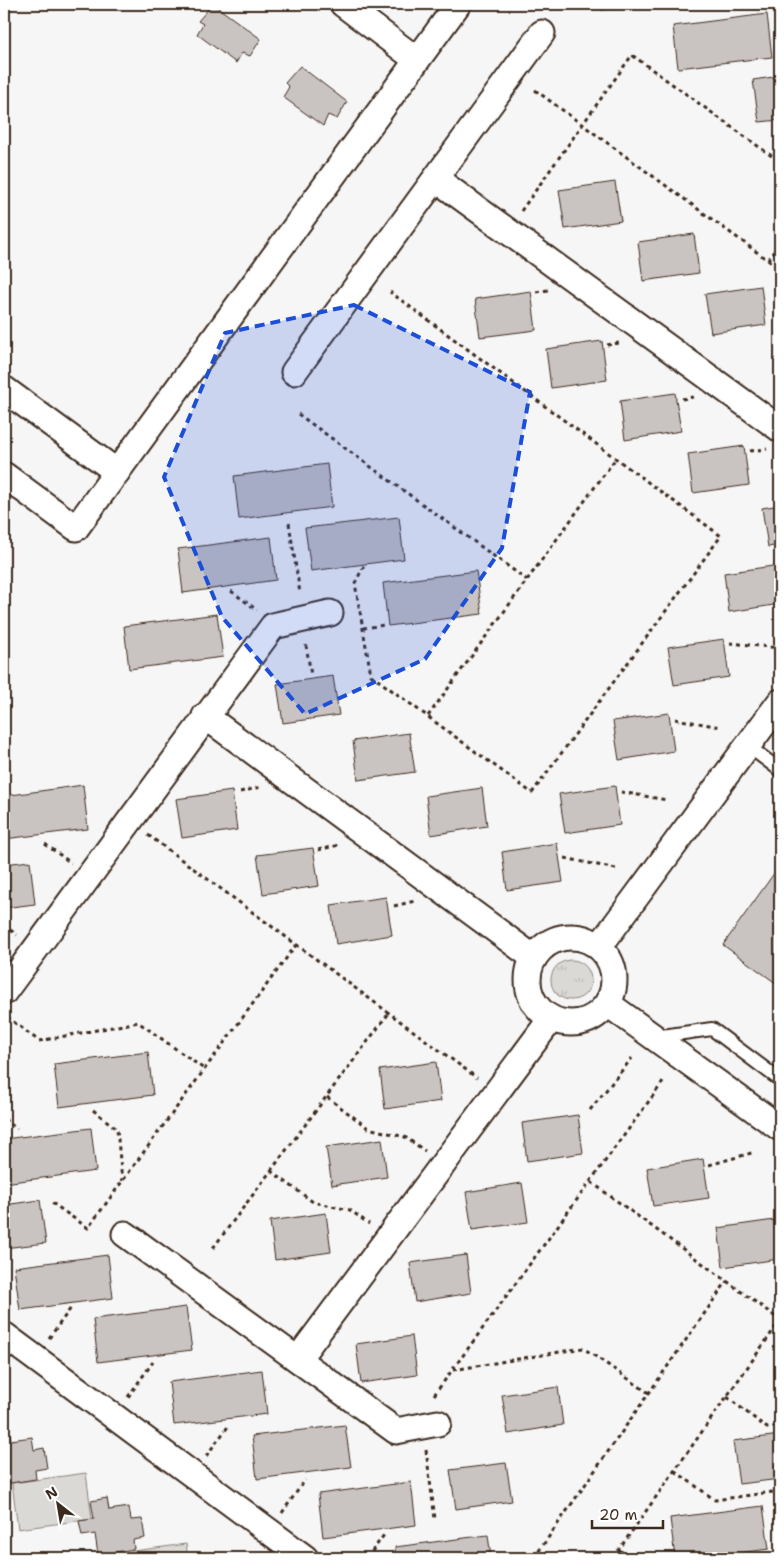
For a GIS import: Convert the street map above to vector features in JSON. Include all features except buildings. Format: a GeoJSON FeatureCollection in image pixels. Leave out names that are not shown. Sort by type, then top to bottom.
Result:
{"type":"FeatureCollection","features":[{"type":"Feature","properties":{"kind":"street"},"geometry":{"type":"LineString","coordinates":[[343,4],[417,60]]}},
{"type":"Feature","properties":{"kind":"street"},"geometry":{"type":"LineString","coordinates":[[4,475],[76,528],[458,4]]}},
{"type":"Feature","properties":{"kind":"street"},"geometry":{"type":"LineString","coordinates":[[294,372],[542,33]]}},
{"type":"Feature","properties":{"kind":"street"},"geometry":{"type":"LineString","coordinates":[[436,179],[780,429]]}},
{"type":"Feature","properties":{"kind":"street"},"geometry":{"type":"LineString","coordinates":[[4,389],[117,472]]}},
{"type":"Feature","properties":{"kind":"street"},"geometry":{"type":"LineString","coordinates":[[4,992],[272,626],[330,613]]}},
{"type":"Feature","properties":{"kind":"street"},"geometry":{"type":"LineString","coordinates":[[600,947],[780,702]]}},
{"type":"Feature","properties":{"kind":"street"},"geometry":{"type":"LineString","coordinates":[[205,716],[534,958]]}},
{"type":"Feature","properties":{"kind":"street"},"geometry":{"type":"LineString","coordinates":[[568,937],[583,938],[600,947],[606,953],[613,966],[615,981],[613,995],[605,1008],[594,1018],[580,1023],[565,1024],[551,1019],[539,1010],[532,998],[528,985],[529,971],[534,958],[543,948],[555,940],[568,937]]}},
{"type":"Feature","properties":{"kind":"street"},"geometry":{"type":"LineString","coordinates":[[608,1004],[780,1128]]}},
{"type":"Feature","properties":{"kind":"street"},"geometry":{"type":"LineString","coordinates":[[298,1359],[551,1019]]}},
{"type":"Feature","properties":{"kind":"street"},"geometry":{"type":"LineString","coordinates":[[125,1234],[396,1431],[438,1422]]}},
{"type":"Feature","properties":{"kind":"street"},"geometry":{"type":"LineString","coordinates":[[4,1335],[305,1558]]}},
{"type":"Feature","properties":{"kind":"lane"},"geometry":{"type":"LineString","coordinates":[[748,746],[780,770]]}},
{"type":"Feature","properties":{"kind":"lane"},"geometry":{"type":"LineString","coordinates":[[653,1037],[712,1029],[780,1080]]}},
{"type":"Feature","properties":{"kind":"path"},"geometry":{"type":"LineString","coordinates":[[520,212],[632,55],[780,162]]}},
{"type":"Feature","properties":{"kind":"path"},"geometry":{"type":"LineString","coordinates":[[535,90],[780,269]]}},
{"type":"Feature","properties":{"kind":"path"},"geometry":{"type":"LineString","coordinates":[[768,260],[780,243]]}},
{"type":"Feature","properties":{"kind":"path"},"geometry":{"type":"LineString","coordinates":[[364,566],[355,583],[371,675],[532,793],[721,536],[390,292]]}},
{"type":"Feature","properties":{"kind":"path"},"geometry":{"type":"LineString","coordinates":[[298,414],[527,580]]}},
{"type":"Feature","properties":{"kind":"path"},"geometry":{"type":"LineString","coordinates":[[428,716],[616,458]]}},
{"type":"Feature","properties":{"kind":"path"},"geometry":{"type":"LineString","coordinates":[[289,523],[300,593]]}},
{"type":"Feature","properties":{"kind":"path"},"geometry":{"type":"LineString","coordinates":[[231,591],[264,614]]}},
{"type":"Feature","properties":{"kind":"path"},"geometry":{"type":"LineString","coordinates":[[363,628],[384,625]]}},
{"type":"Feature","properties":{"kind":"path"},"geometry":{"type":"LineString","coordinates":[[730,643],[780,648]]}},
{"type":"Feature","properties":{"kind":"path"},"geometry":{"type":"LineString","coordinates":[[306,645],[311,675]]}},
{"type":"Feature","properties":{"kind":"path"},"geometry":{"type":"LineString","coordinates":[[676,719],[721,727]]}},
{"type":"Feature","properties":{"kind":"path"},"geometry":{"type":"LineString","coordinates":[[240,792],[267,786]]}},
{"type":"Feature","properties":{"kind":"path"},"geometry":{"type":"LineString","coordinates":[[621,792],[667,800]]}},
{"type":"Feature","properties":{"kind":"path"},"geometry":{"type":"LineString","coordinates":[[142,831],[483,1082]]}},
{"type":"Feature","properties":{"kind":"path"},"geometry":{"type":"LineString","coordinates":[[318,850],[346,843]]}},
{"type":"Feature","properties":{"kind":"path"},"geometry":{"type":"LineString","coordinates":[[45,844],[78,868]]}},
{"type":"Feature","properties":{"kind":"path"},"geometry":{"type":"LineString","coordinates":[[565,858],[616,869]]}},
{"type":"Feature","properties":{"kind":"path"},"geometry":{"type":"LineString","coordinates":[[394,906],[424,899]]}},
{"type":"Feature","properties":{"kind":"path"},"geometry":{"type":"LineString","coordinates":[[4,925],[25,940]]}},
{"type":"Feature","properties":{"kind":"path"},"geometry":{"type":"LineString","coordinates":[[52,1203],[88,1228],[296,944]]}},
{"type":"Feature","properties":{"kind":"path"},"geometry":{"type":"LineString","coordinates":[[212,1248],[389,1013]]}},
{"type":"Feature","properties":{"kind":"path"},"geometry":{"type":"LineString","coordinates":[[6,1017],[39,1041],[138,1022],[204,1069]]}},
{"type":"Feature","properties":{"kind":"path"},"geometry":{"type":"LineString","coordinates":[[590,1110],[632,1058]]}},
{"type":"Feature","properties":{"kind":"path"},"geometry":{"type":"LineString","coordinates":[[434,1396],[663,1082]]}},
{"type":"Feature","properties":{"kind":"path"},"geometry":{"type":"LineString","coordinates":[[326,1097],[368,1128],[405,1136],[430,1155]]}},
{"type":"Feature","properties":{"kind":"path"},"geometry":{"type":"LineString","coordinates":[[93,1110],[117,1129],[122,1181]]}},
{"type":"Feature","properties":{"kind":"path"},"geometry":{"type":"LineString","coordinates":[[4,1119],[17,1128]]}},
{"type":"Feature","properties":{"kind":"path"},"geometry":{"type":"LineString","coordinates":[[709,1165],[756,1152]]}},
{"type":"Feature","properties":{"kind":"path"},"geometry":{"type":"LineString","coordinates":[[271,1170],[313,1202],[350,1210],[376,1229]]}},
{"type":"Feature","properties":{"kind":"path"},"geometry":{"type":"LineString","coordinates":[[591,1182],[780,1320],[613,1558]]}},
{"type":"Feature","properties":{"kind":"path"},"geometry":{"type":"LineString","coordinates":[[534,1558],[727,1281]]}},
{"type":"Feature","properties":{"kind":"path"},"geometry":{"type":"LineString","coordinates":[[48,1338],[71,1308]]}},
{"type":"Feature","properties":{"kind":"path"},"geometry":{"type":"LineString","coordinates":[[452,1370],[583,1348],[649,1393]]}},
{"type":"Feature","properties":{"kind":"path"},"geometry":{"type":"LineString","coordinates":[[127,1398],[152,1362]]}},
{"type":"Feature","properties":{"kind":"path"},"geometry":{"type":"LineString","coordinates":[[727,1397],[767,1428],[780,1426]]}},
{"type":"Feature","properties":{"kind":"path"},"geometry":{"type":"LineString","coordinates":[[206,1456],[230,1424]]}},
{"type":"Feature","properties":{"kind":"path"},"geometry":{"type":"LineString","coordinates":[[426,1450],[435,1520]]}},
{"type":"Feature","properties":{"kind":"path"},"geometry":{"type":"LineString","coordinates":[[675,1471],[715,1500],[780,1491]]}},
{"type":"Feature","properties":{"kind":"path"},"geometry":{"type":"LineString","coordinates":[[282,1513],[305,1480]]}},
{"type":"Feature","properties":{"kind":"path"},"geometry":{"type":"LineString","coordinates":[[367,1558],[384,1535]]}},
{"type":"Feature","properties":{"kind":"path"},"geometry":{"type":"LineString","coordinates":[[619,1550],[631,1558]]}},
{"type":"Feature","properties":{"kind":"highlighted area"},"geometry":{"type":"Polygon","coordinates":[[[354,305],[530,392],[502,548],[425,659],[305,714],[222,617],[164,477],[225,333],[354,305]]]}},
{"type":"Feature","properties":{"kind":"green space"},"geometry":{"type":"Polygon","coordinates":[[[567,960],[575,960],[582,963],[588,969],[591,980],[588,991],[582,997],[575,1000],[567,1000],[560,997],[554,991],[551,984],[551,976],[554,969],[560,963],[567,960]]]}},
{"type":"Feature","properties":{"kind":"green space"},"geometry":{"type":"Polygon","coordinates":[[[86,1473],[92,1519],[18,1529],[12,1483],[86,1473]]]}},
{"type":"Feature","properties":{"kind":"green space"},"geometry":{"type":"Polygon","coordinates":[[[186,1544],[188,1558],[112,1558],[111,1554],[186,1544]]]}}]}
